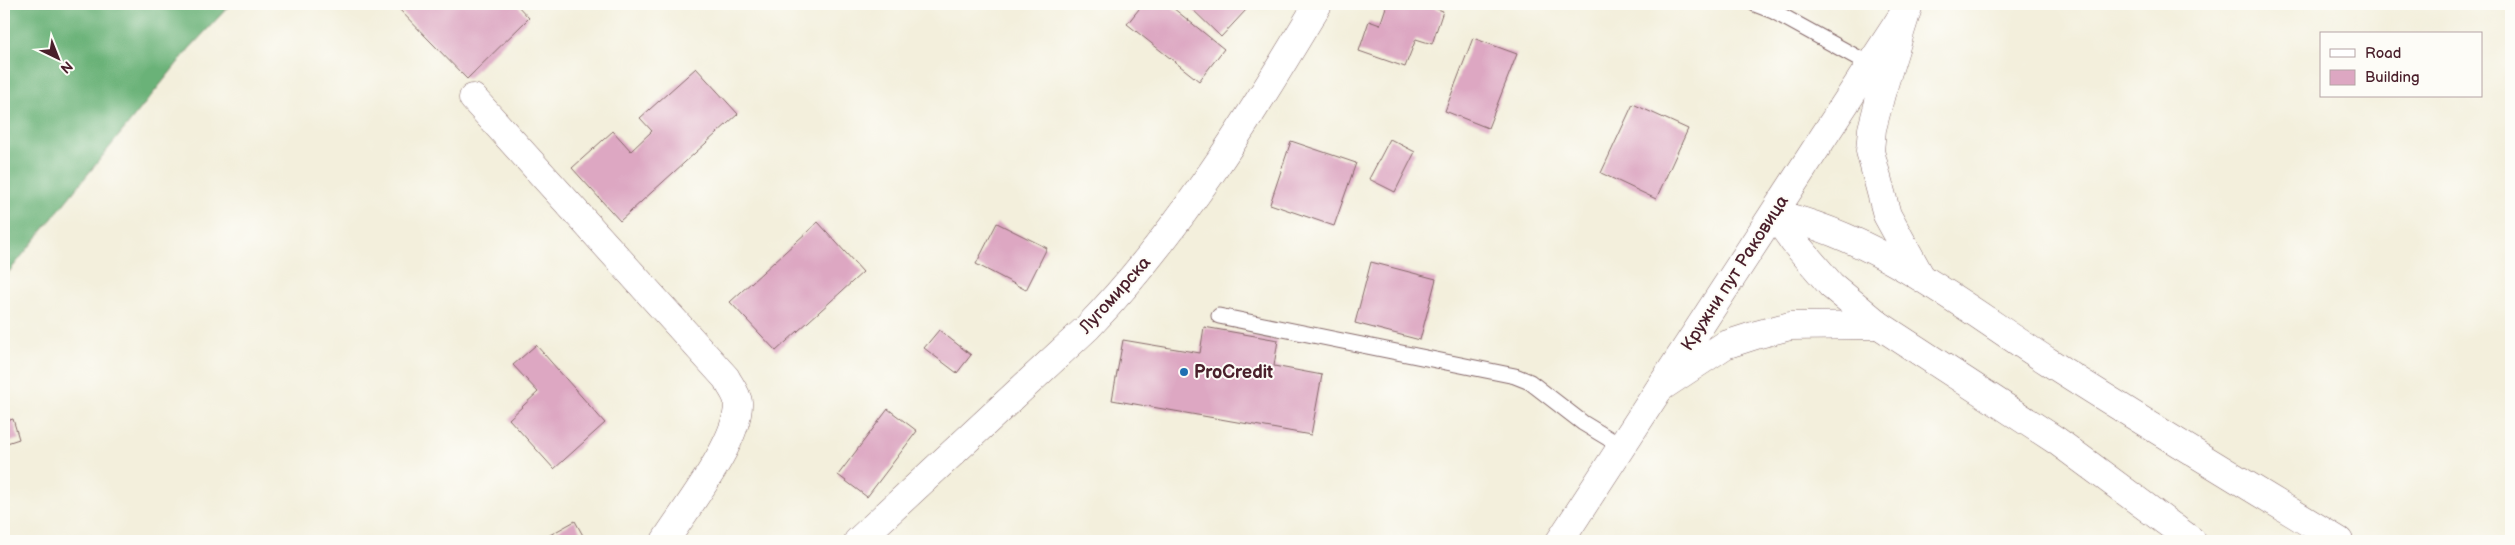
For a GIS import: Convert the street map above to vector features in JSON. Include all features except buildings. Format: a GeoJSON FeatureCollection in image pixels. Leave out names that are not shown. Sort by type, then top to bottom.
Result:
{"type":"FeatureCollection","features":[{"type":"Feature","properties":{"kind":"main road","name":"Лугомирска"},"geometry":{"type":"LineString","coordinates":[[858,541],[1080,335],[1117,297],[1138,272],[1221,159],[1271,83],[1318,4]]}},
{"type":"Feature","properties":{"kind":"main road","name":"Кружни пут Раковица"},"geometry":{"type":"LineString","coordinates":[[1560,541],[1909,4]]}},
{"type":"Feature","properties":{"kind":"main road"},"geometry":{"type":"LineString","coordinates":[[1909,4],[1881,94],[1872,128],[1870,151],[1887,215],[1921,277]]}},
{"type":"Feature","properties":{"kind":"main road"},"geometry":{"type":"LineString","coordinates":[[473,98],[726,378],[738,400],[735,427],[665,541]]}},
{"type":"Feature","properties":{"kind":"main road"},"geometry":{"type":"LineString","coordinates":[[1774,214],[1808,222],[1921,277],[2049,362],[2339,541]]}},
{"type":"Feature","properties":{"kind":"main road"},"geometry":{"type":"LineString","coordinates":[[1774,214],[1794,242],[1831,285],[1879,325],[2057,441],[2192,541]]}},
{"type":"Feature","properties":{"kind":"main road"},"geometry":{"type":"LineString","coordinates":[[1660,388],[1725,345],[1756,335],[1790,326],[1879,325]]}},
{"type":"Feature","properties":{"kind":"lane"},"geometry":{"type":"LineString","coordinates":[[1755,4],[1773,11],[1871,65]]}},
{"type":"Feature","properties":{"kind":"lane"},"geometry":{"type":"LineString","coordinates":[[1219,316],[1516,376],[1530,382],[1583,423],[1621,446]]}},
{"type":"Feature","properties":{"kind":"green space"},"geometry":{"type":"Polygon","coordinates":[[[4,4],[231,4],[189,49],[4,278],[4,4]]]}},
{"type":"Feature","properties":{"kind":"place","name":"ProCredit"},"geometry":{"type":"Point","coordinates":[1184,372]}}]}
